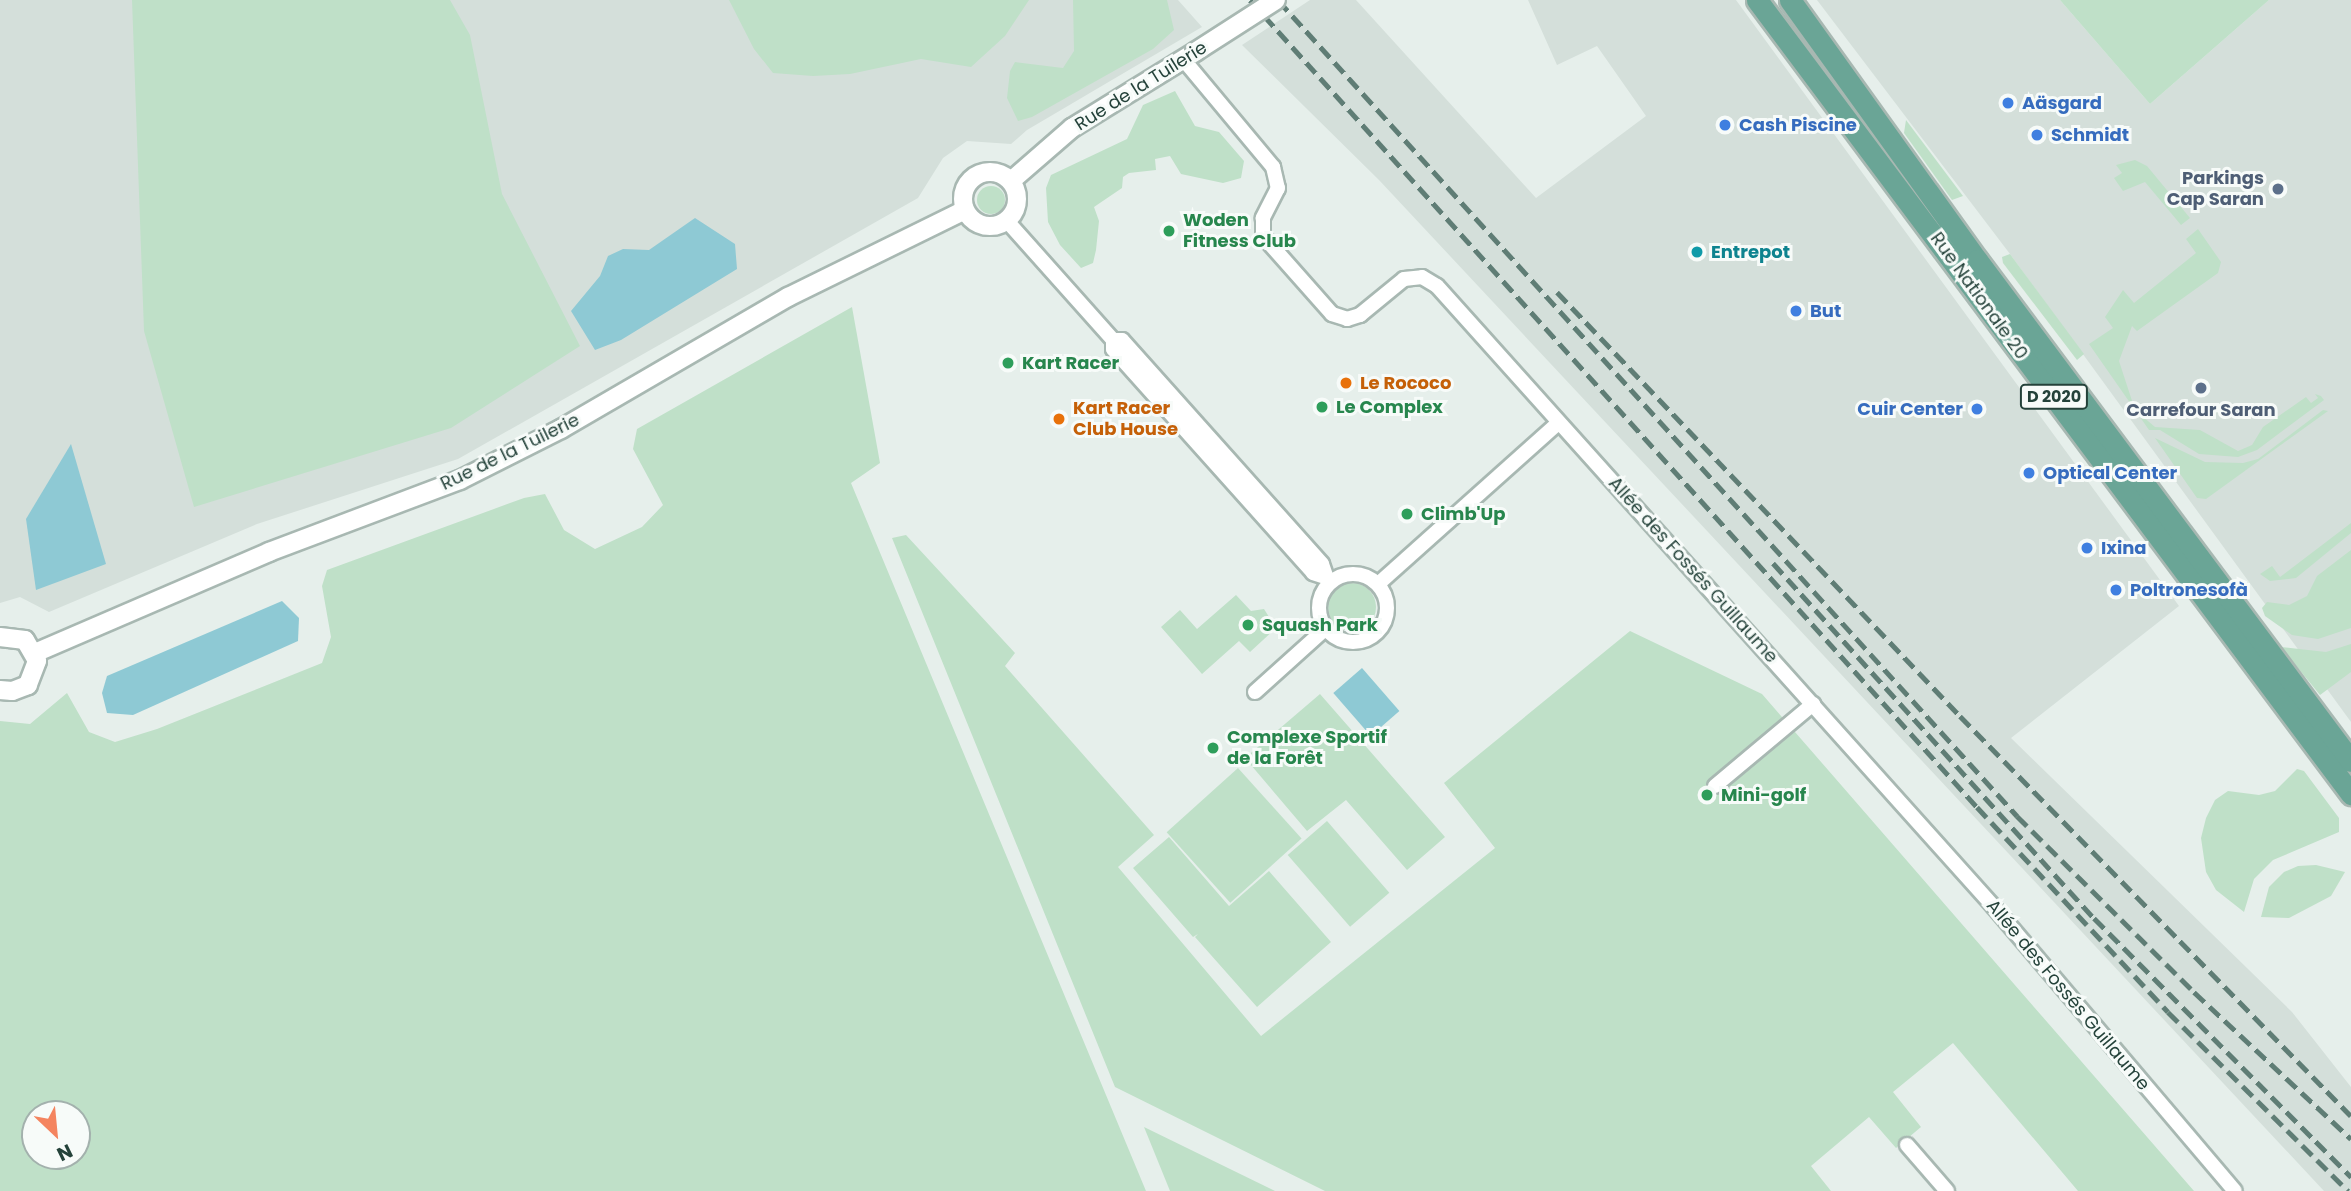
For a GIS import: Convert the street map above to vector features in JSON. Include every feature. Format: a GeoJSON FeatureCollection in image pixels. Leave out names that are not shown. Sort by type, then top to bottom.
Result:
{"type":"FeatureCollection","features":[{"type":"Feature","properties":{"kind":"main road","name":"Rue Nationale 20"},"geometry":{"type":"LineString","coordinates":[[1757,0],[2351,794]]}},
{"type":"Feature","properties":{"kind":"main road","name":"Rue Nationale 20"},"geometry":{"type":"LineString","coordinates":[[1790,0],[1976,260],[2351,761]]}},
{"type":"Feature","properties":{"kind":"street","name":"Rue de la Tuilerie"},"geometry":{"type":"LineString","coordinates":[[1011,181],[1072,128],[1276,0]]}},
{"type":"Feature","properties":{"kind":"street","name":"Allée des Fossés Guillaume"},"geometry":{"type":"LineString","coordinates":[[1189,56],[1273,167],[1278,188],[1263,218],[1262,236],[1332,314],[1354,318],[1404,279],[1429,279],[1814,704],[2235,1191]]}},
{"type":"Feature","properties":{"kind":"street"},"geometry":{"type":"LineString","coordinates":[[998,172],[1011,181],[1017,206],[1007,221],[984,226],[965,211],[963,195],[975,177],[998,172]]}},
{"type":"Feature","properties":{"kind":"street","name":"Rue de la Tuilerie"},"geometry":{"type":"LineString","coordinates":[[35,653],[269,552],[460,480],[561,429],[788,297],[965,211]]}},
{"type":"Feature","properties":{"kind":"street"},"geometry":{"type":"LineString","coordinates":[[1007,221],[1113,340],[1122,340],[1322,564],[1328,580],[1319,606],[1325,629],[1342,641],[1373,637],[1386,620],[1388,609],[1378,584],[1350,574],[1328,580]]}},
{"type":"Feature","properties":{"kind":"street"},"geometry":{"type":"LineString","coordinates":[[1378,584],[1558,423]]}},
{"type":"Feature","properties":{"kind":"street"},"geometry":{"type":"LineString","coordinates":[[1255,692],[1325,629]]}},
{"type":"Feature","properties":{"kind":"street"},"geometry":{"type":"LineString","coordinates":[[0,637],[18,637],[35,653],[37,670],[28,685],[12,691],[0,690]]}},
{"type":"Feature","properties":{"kind":"street"},"geometry":{"type":"LineString","coordinates":[[1715,786],[1814,704]]}},
{"type":"Feature","properties":{"kind":"street"},"geometry":{"type":"LineString","coordinates":[[1907,1145],[1947,1191]]}},
{"type":"Feature","properties":{"kind":"shaded area"},"geometry":{"type":"Polygon","coordinates":[[[0,0],[1178,0],[1202,27],[1027,130],[1011,144],[967,141],[943,158],[918,198],[458,459],[257,524],[49,612],[20,597],[0,603],[0,0]]]}},
{"type":"Feature","properties":{"kind":"shaded area"},"geometry":{"type":"Polygon","coordinates":[[[1310,0],[1356,0],[1536,198],[1646,116],[1597,46],[1557,65],[1528,0],[1736,0],[2179,606],[2011,738],[2292,1012],[2351,1087],[2351,1191],[2324,1191],[1379,180],[1242,45],[1310,0]]]}},
{"type":"Feature","properties":{"kind":"shaded area"},"geometry":{"type":"Polygon","coordinates":[[[1817,0],[2060,0],[2150,104],[2269,0],[2351,0],[2351,722],[2010,254],[1817,0]]]}},
{"type":"Feature","properties":{"kind":"green space"},"geometry":{"type":"Polygon","coordinates":[[[132,0],[450,0],[470,35],[502,194],[580,346],[451,428],[194,507],[144,331],[132,0]]]}},
{"type":"Feature","properties":{"kind":"green space"},"geometry":{"type":"Polygon","coordinates":[[[729,0],[1029,0],[1005,36],[971,67],[921,59],[850,74],[813,76],[773,73],[754,49],[729,0]]]}},
{"type":"Feature","properties":{"kind":"green space"},"geometry":{"type":"Polygon","coordinates":[[[1073,0],[1167,0],[1174,30],[1153,49],[1032,117],[1018,121],[1007,98],[1010,71],[1015,62],[1063,68],[1074,51],[1073,0]]]}},
{"type":"Feature","properties":{"kind":"green space"},"geometry":{"type":"Polygon","coordinates":[[[2060,0],[2269,0],[2150,104],[2060,0]]]}},
{"type":"Feature","properties":{"kind":"green space"},"geometry":{"type":"Polygon","coordinates":[[[1175,91],[1195,126],[1219,132],[1244,161],[1241,178],[1223,183],[1181,174],[1170,156],[1155,159],[1156,170],[1129,173],[1123,177],[1122,188],[1094,207],[1099,221],[1096,250],[1093,263],[1081,268],[1060,245],[1048,222],[1046,188],[1051,175],[1127,139],[1143,105],[1175,91]]]}},
{"type":"Feature","properties":{"kind":"green space"},"geometry":{"type":"Polygon","coordinates":[[[1906,120],[1963,196],[1952,200],[1904,133],[1906,120]]]}},
{"type":"Feature","properties":{"kind":"green space"},"geometry":{"type":"Polygon","coordinates":[[[2135,160],[2147,166],[2190,218],[2181,225],[2145,182],[2123,191],[2114,178],[2122,173],[2116,165],[2135,160]]]}},
{"type":"Feature","properties":{"kind":"green space"},"geometry":{"type":"Polygon","coordinates":[[[991,186],[1001,190],[1005,200],[1001,210],[991,214],[981,210],[977,200],[981,190],[991,186]]]}},
{"type":"Feature","properties":{"kind":"green space"},"geometry":{"type":"Polygon","coordinates":[[[2198,229],[2221,262],[2218,273],[2137,331],[2132,326],[2119,361],[2135,410],[2089,344],[2113,328],[2105,317],[2123,290],[2134,303],[2196,253],[2186,239],[2198,229]]]}},
{"type":"Feature","properties":{"kind":"green space"},"geometry":{"type":"Polygon","coordinates":[[[2010,254],[2084,354],[2077,360],[2003,263],[2002,257],[2010,254]]]}},
{"type":"Feature","properties":{"kind":"green space"},"geometry":{"type":"Polygon","coordinates":[[[852,307],[880,463],[851,483],[1146,1191],[0,1191],[0,721],[30,724],[67,693],[89,732],[115,742],[157,729],[322,663],[331,637],[322,586],[327,570],[524,498],[545,494],[564,530],[595,549],[642,527],[663,505],[633,449],[637,429],[852,307]]]}},
{"type":"Feature","properties":{"kind":"green space"},"geometry":{"type":"Polygon","coordinates":[[[2315,394],[2324,400],[2257,450],[2238,457],[2199,454],[2160,430],[2149,430],[2135,410],[2155,427],[2200,430],[2238,451],[2252,445],[2263,427],[2306,397],[2311,403],[2318,398],[2315,394]]]}},
{"type":"Feature","properties":{"kind":"green space"},"geometry":{"type":"Polygon","coordinates":[[[2323,410],[2328,411],[2206,499],[2197,498],[2155,438],[2205,462],[2243,463],[2258,459],[2323,410]]]}},
{"type":"Feature","properties":{"kind":"green space"},"geometry":{"type":"Polygon","coordinates":[[[2351,523],[2351,533],[2296,578],[2270,581],[2260,574],[2272,566],[2280,577],[2351,523]]]}},
{"type":"Feature","properties":{"kind":"green space"},"geometry":{"type":"Polygon","coordinates":[[[906,535],[1015,653],[1005,666],[1154,835],[1118,867],[1261,1036],[1495,848],[1444,783],[1630,631],[1762,694],[2194,1191],[2078,1191],[1953,1043],[1893,1092],[1921,1127],[1896,1148],[1869,1117],[1811,1166],[1831,1191],[1325,1191],[1115,1087],[892,538],[906,535]]]}},
{"type":"Feature","properties":{"kind":"green space"},"geometry":{"type":"Polygon","coordinates":[[[2351,550],[2351,628],[2318,639],[2292,635],[2265,616],[2262,608],[2267,602],[2289,605],[2307,596],[2317,576],[2351,550]]]}},
{"type":"Feature","properties":{"kind":"green space"},"geometry":{"type":"Polygon","coordinates":[[[1352,583],[1369,590],[1376,607],[1369,624],[1352,631],[1335,624],[1328,607],[1335,590],[1352,583]]]}},
{"type":"Feature","properties":{"kind":"green space"},"geometry":{"type":"Polygon","coordinates":[[[1236,595],[1251,611],[1264,609],[1276,628],[1250,652],[1239,641],[1202,674],[1161,627],[1180,610],[1197,629],[1236,595]]]}},
{"type":"Feature","properties":{"kind":"green space"},"geometry":{"type":"Polygon","coordinates":[[[2351,644],[2351,672],[2320,695],[2281,647],[2326,652],[2351,644]]]}},
{"type":"Feature","properties":{"kind":"green space"},"geometry":{"type":"Polygon","coordinates":[[[1320,694],[1445,837],[1407,870],[1346,800],[1307,831],[1245,758],[1320,694]]]}},
{"type":"Feature","properties":{"kind":"green space"},"geometry":{"type":"Polygon","coordinates":[[[1238,768],[1302,839],[1230,903],[1167,832],[1238,768]]]}},
{"type":"Feature","properties":{"kind":"green space"},"geometry":{"type":"Polygon","coordinates":[[[2297,769],[2304,771],[2339,818],[2339,832],[2273,860],[2254,879],[2244,912],[2216,890],[2206,872],[2201,838],[2206,818],[2215,800],[2228,791],[2259,795],[2275,791],[2297,769]]]}},
{"type":"Feature","properties":{"kind":"green space"},"geometry":{"type":"Polygon","coordinates":[[[1327,821],[1389,893],[1350,927],[1288,855],[1327,821]]]}},
{"type":"Feature","properties":{"kind":"green space"},"geometry":{"type":"Polygon","coordinates":[[[1169,837],[1229,906],[1269,871],[1331,942],[1257,1007],[1195,937],[1198,934],[1193,937],[1133,868],[1169,837]]]}},
{"type":"Feature","properties":{"kind":"green space"},"geometry":{"type":"Polygon","coordinates":[[[2316,865],[2345,872],[2331,896],[2289,918],[2261,917],[2269,887],[2284,872],[2298,866],[2316,865]]]}},
{"type":"Feature","properties":{"kind":"green space"},"geometry":{"type":"Polygon","coordinates":[[[1144,1127],[1275,1191],[1170,1191],[1144,1127]]]}},
{"type":"Feature","properties":{"kind":"water"},"geometry":{"type":"Polygon","coordinates":[[[695,218],[735,244],[737,269],[621,340],[595,350],[571,311],[600,276],[608,256],[623,249],[649,250],[695,218]]]}},
{"type":"Feature","properties":{"kind":"water"},"geometry":{"type":"Polygon","coordinates":[[[71,444],[106,564],[36,590],[26,519],[71,444]]]}},
{"type":"Feature","properties":{"kind":"water"},"geometry":{"type":"Polygon","coordinates":[[[282,601],[299,618],[298,641],[133,715],[107,713],[102,693],[107,676],[282,601]]]}},
{"type":"Feature","properties":{"kind":"water"},"geometry":{"type":"Polygon","coordinates":[[[1362,668],[1399,711],[1371,736],[1333,693],[1362,668]]]}},
{"type":"Feature","properties":{"kind":"railway"},"geometry":{"type":"LineString","coordinates":[[1250,0],[1977,807],[2168,1012],[2348,1191]]}},
{"type":"Feature","properties":{"kind":"railway"},"geometry":{"type":"LineString","coordinates":[[1278,0],[2017,816],[2194,992],[2351,1139]]}},
{"type":"Feature","properties":{"kind":"railway"},"geometry":{"type":"LineString","coordinates":[[1557,292],[1960,716],[2351,1116]]}},
{"type":"Feature","properties":{"kind":"railway"},"geometry":{"type":"LineString","coordinates":[[1773,563],[2094,918],[2351,1177]]}},
{"type":"Feature","properties":{"kind":"place","name":"Aäsgard"},"geometry":{"type":"Point","coordinates":[2008,103]}},
{"type":"Feature","properties":{"kind":"place","name":"Cash Piscine"},"geometry":{"type":"Point","coordinates":[1725,125]}},
{"type":"Feature","properties":{"kind":"place","name":"Schmidt"},"geometry":{"type":"Point","coordinates":[2037,135]}},
{"type":"Feature","properties":{"kind":"place","name":"Parkings Cap Saran"},"geometry":{"type":"Point","coordinates":[2278,189]}},
{"type":"Feature","properties":{"kind":"place","name":"Woden Fitness Club"},"geometry":{"type":"Point","coordinates":[1169,231]}},
{"type":"Feature","properties":{"kind":"place","name":"Entrepot"},"geometry":{"type":"Point","coordinates":[1697,252]}},
{"type":"Feature","properties":{"kind":"place","name":"But"},"geometry":{"type":"Point","coordinates":[1796,311]}},
{"type":"Feature","properties":{"kind":"place","name":"Kart Racer"},"geometry":{"type":"Point","coordinates":[1008,363]}},
{"type":"Feature","properties":{"kind":"place","name":"Le Rococo"},"geometry":{"type":"Point","coordinates":[1346,383]}},
{"type":"Feature","properties":{"kind":"place","name":"Carrefour Saran"},"geometry":{"type":"Point","coordinates":[2201,388]}},
{"type":"Feature","properties":{"kind":"place","name":"Le Complex"},"geometry":{"type":"Point","coordinates":[1322,407]}},
{"type":"Feature","properties":{"kind":"place","name":"Cuir Center"},"geometry":{"type":"Point","coordinates":[1977,409]}},
{"type":"Feature","properties":{"kind":"place","name":"Kart Racer Club House"},"geometry":{"type":"Point","coordinates":[1059,419]}},
{"type":"Feature","properties":{"kind":"place","name":"Optical Center"},"geometry":{"type":"Point","coordinates":[2029,473]}},
{"type":"Feature","properties":{"kind":"place","name":"Climb'Up"},"geometry":{"type":"Point","coordinates":[1407,514]}},
{"type":"Feature","properties":{"kind":"place","name":"Ixina"},"geometry":{"type":"Point","coordinates":[2087,548]}},
{"type":"Feature","properties":{"kind":"place","name":"Poltronesofà"},"geometry":{"type":"Point","coordinates":[2116,590]}},
{"type":"Feature","properties":{"kind":"place","name":"Squash Park"},"geometry":{"type":"Point","coordinates":[1248,625]}},
{"type":"Feature","properties":{"kind":"place","name":"Complexe Sportif de la Forêt"},"geometry":{"type":"Point","coordinates":[1213,748]}},
{"type":"Feature","properties":{"kind":"place","name":"Mini-golf"},"geometry":{"type":"Point","coordinates":[1707,795]}}]}
